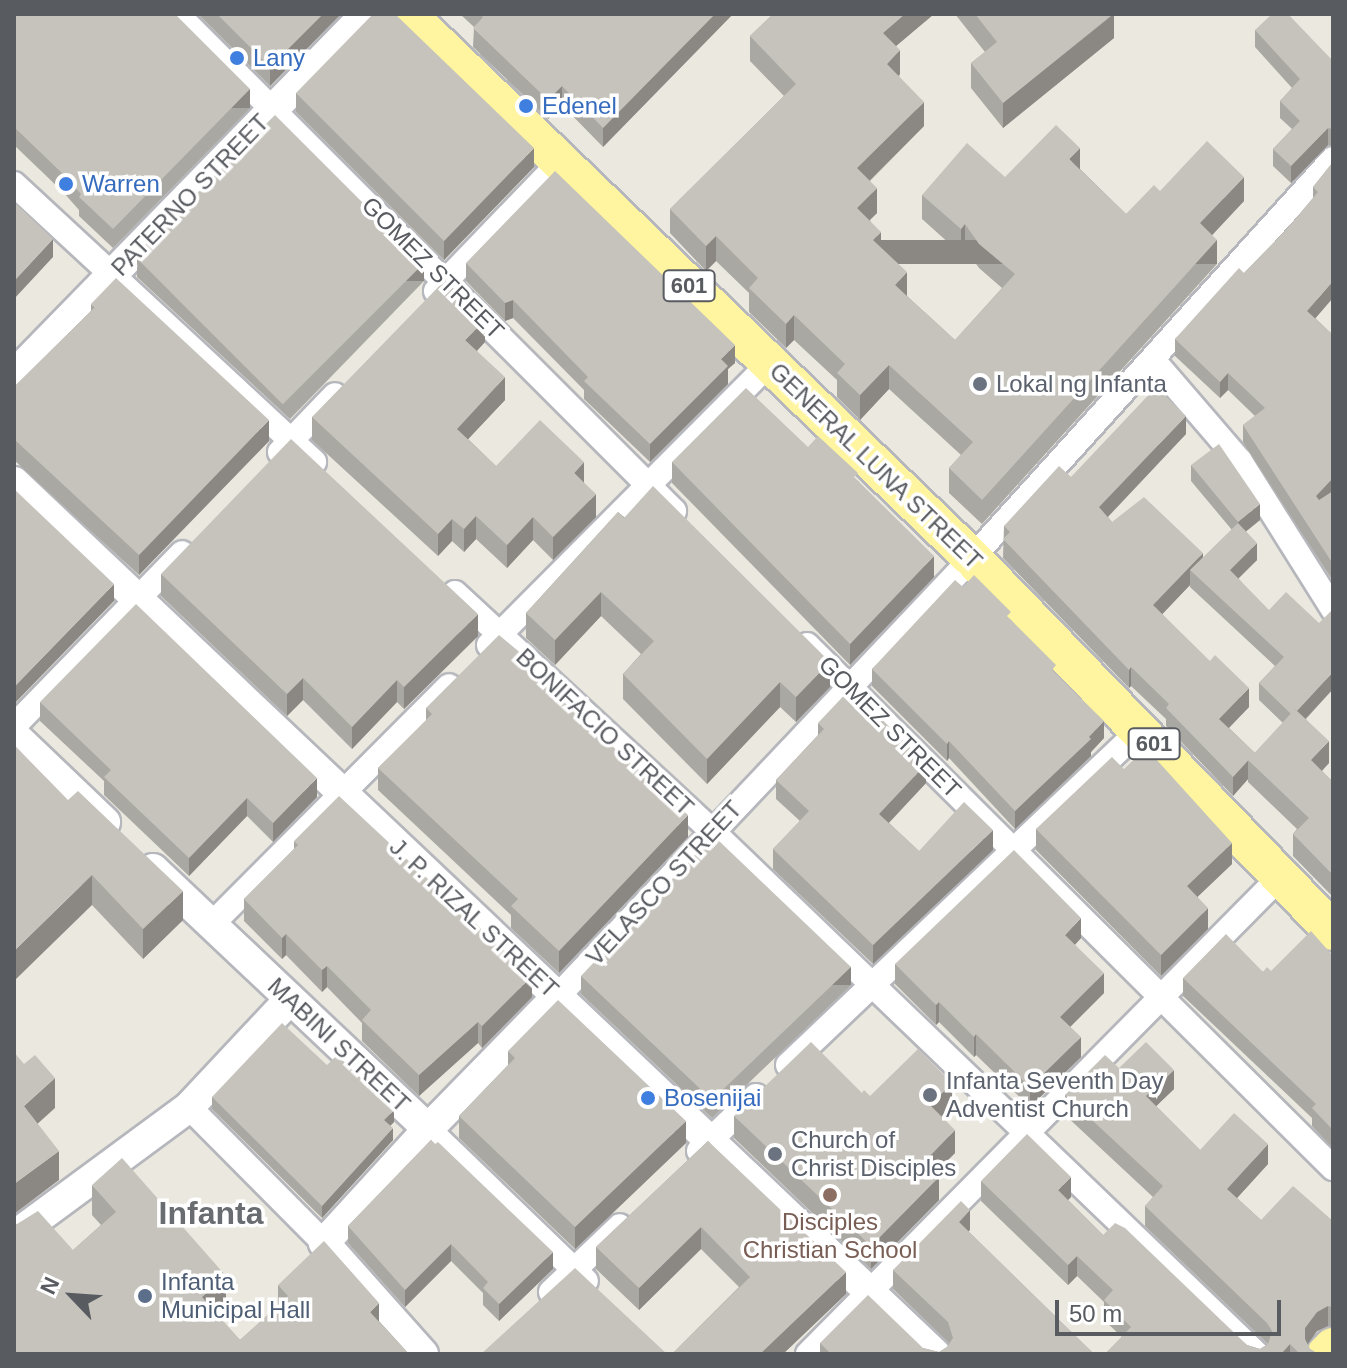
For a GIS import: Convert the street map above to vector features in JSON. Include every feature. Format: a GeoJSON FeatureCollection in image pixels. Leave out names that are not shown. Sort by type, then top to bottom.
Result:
{"type":"FeatureCollection","features":[{"type":"Feature","properties":{"kind":"main road","name":"GENERAL LUNA STREET"},"geometry":{"type":"LineString","coordinates":[[407,14],[972,558],[1333,931]]}},
{"type":"Feature","properties":{"kind":"main road"},"geometry":{"type":"LineString","coordinates":[[1326,1354],[1333,1347]]}},
{"type":"Feature","properties":{"kind":"street","name":"GOMEZ STREET"},"geometry":{"type":"LineString","coordinates":[[177,14],[693,530]]}},
{"type":"Feature","properties":{"kind":"street","name":"PATERNO STREET"},"geometry":{"type":"LineString","coordinates":[[14,375],[366,14]]}},
{"type":"Feature","properties":{"kind":"street","name":"VELASCO STREET"},"geometry":{"type":"LineString","coordinates":[[324,1243],[428,1129],[972,558],[1333,159]]}},
{"type":"Feature","properties":{"kind":"street"},"geometry":{"type":"LineString","coordinates":[[424,303],[559,163]]}},
{"type":"Feature","properties":{"kind":"street"},"geometry":{"type":"LineString","coordinates":[[14,184],[337,484]]}},
{"type":"Feature","properties":{"kind":"street"},"geometry":{"type":"LineString","coordinates":[[1153,360],[1240,461],[1333,609]]}},
{"type":"Feature","properties":{"kind":"street"},"geometry":{"type":"LineString","coordinates":[[211,925],[770,363]]}},
{"type":"Feature","properties":{"kind":"street"},"geometry":{"type":"LineString","coordinates":[[258,474],[346,383]]}},
{"type":"Feature","properties":{"kind":"street","name":"J. P. RIZAL STREET"},"geometry":{"type":"LineString","coordinates":[[14,482],[935,1354]]}},
{"type":"Feature","properties":{"kind":"street"},"geometry":{"type":"LineString","coordinates":[[14,726],[203,531]]}},
{"type":"Feature","properties":{"kind":"street","name":"BONIFACIO STREET"},"geometry":{"type":"LineString","coordinates":[[442,581],[713,832],[1257,1354]]}},
{"type":"Feature","properties":{"kind":"street","name":"GOMEZ STREET"},"geometry":{"type":"LineString","coordinates":[[794,631],[1333,1168]]}},
{"type":"Feature","properties":{"kind":"street"},"geometry":{"type":"LineString","coordinates":[[687,1162],[1140,730]]}},
{"type":"Feature","properties":{"kind":"street","name":"MABINI STREET"},"geometry":{"type":"LineString","coordinates":[[14,735],[608,1301]]}},
{"type":"Feature","properties":{"kind":"street"},"geometry":{"type":"LineString","coordinates":[[808,1354],[1280,877]]}},
{"type":"Feature","properties":{"kind":"street"},"geometry":{"type":"LineString","coordinates":[[14,1236],[189,1107],[290,999]]}},
{"type":"Feature","properties":{"kind":"street"},"geometry":{"type":"LineString","coordinates":[[189,1107],[324,1243],[423,1354]]}},
{"type":"Feature","properties":{"kind":"street"},"geometry":{"type":"LineString","coordinates":[[530,1312],[642,1205]]}},
{"type":"Feature","properties":{"kind":"building"},"geometry":{"type":"Polygon","coordinates":[[[14,14],[175,14],[250,89],[113,229],[79,197],[81,194],[64,175],[14,127],[14,14]]]}},
{"type":"Feature","properties":{"kind":"building"},"geometry":{"type":"Polygon","coordinates":[[[217,14],[323,14],[270,67],[217,14]]]}},
{"type":"Feature","properties":{"kind":"building"},"geometry":{"type":"Polygon","coordinates":[[[373,14],[395,14],[534,148],[444,241],[296,93],[373,14]]]}},
{"type":"Feature","properties":{"kind":"building"},"geometry":{"type":"Polygon","coordinates":[[[480,14],[715,14],[603,128],[562,86],[548,100],[473,28],[483,17],[480,14]]]}},
{"type":"Feature","properties":{"kind":"building"},"geometry":{"type":"Polygon","coordinates":[[[773,14],[905,14],[883,33],[900,50],[887,64],[924,102],[857,168],[877,188],[857,208],[881,232],[873,240],[907,272],[895,285],[955,340],[1015,274],[979,244],[965,224],[961,229],[922,195],[967,143],[1005,177],[1056,125],[1080,148],[1069,159],[1126,214],[1154,185],[1160,191],[1207,141],[1244,177],[1200,223],[1217,240],[982,500],[949,468],[973,442],[889,365],[860,395],[837,373],[845,364],[794,315],[786,324],[749,288],[758,278],[716,236],[706,246],[670,209],[796,84],[750,36],[773,14]]]}},
{"type":"Feature","properties":{"kind":"building"},"geometry":{"type":"Polygon","coordinates":[[[975,14],[1113,14],[1003,103],[971,63],[997,42],[975,14]]]}},
{"type":"Feature","properties":{"kind":"building"},"geometry":{"type":"Polygon","coordinates":[[[1272,14],[1288,14],[1333,61],[1333,129],[1328,128],[1291,166],[1273,149],[1300,121],[1280,101],[1300,79],[1255,30],[1272,14]]]}},
{"type":"Feature","properties":{"kind":"building"},"geometry":{"type":"Polygon","coordinates":[[[275,115],[423,263],[283,404],[134,256],[275,115]]]}},
{"type":"Feature","properties":{"kind":"building"},"geometry":{"type":"Polygon","coordinates":[[[1333,162],[1333,281],[1307,311],[1333,335],[1333,478],[1316,496],[1319,500],[1333,491],[1333,564],[1243,425],[1265,408],[1228,373],[1220,382],[1175,339],[1239,268],[1244,273],[1286,230],[1318,192],[1313,187],[1333,162]]]}},
{"type":"Feature","properties":{"kind":"building"},"geometry":{"type":"Polygon","coordinates":[[[555,171],[735,345],[721,359],[728,366],[650,444],[584,381],[588,377],[513,300],[505,303],[466,263],[555,171]]]}},
{"type":"Feature","properties":{"kind":"building"},"geometry":{"type":"Polygon","coordinates":[[[14,202],[53,239],[14,281],[14,202]]]}},
{"type":"Feature","properties":{"kind":"building"},"geometry":{"type":"Polygon","coordinates":[[[116,278],[269,420],[139,555],[14,439],[14,387],[95,307],[91,304],[116,278]]]}},
{"type":"Feature","properties":{"kind":"building"},"geometry":{"type":"Polygon","coordinates":[[[445,280],[485,320],[465,340],[505,377],[457,429],[496,466],[540,420],[584,462],[574,473],[596,494],[553,537],[533,517],[507,545],[476,516],[464,529],[452,519],[438,534],[312,417],[445,280]]]}},
{"type":"Feature","properties":{"kind":"building"},"geometry":{"type":"Polygon","coordinates":[[[1156,387],[1186,416],[1099,507],[1112,522],[1144,497],[1203,553],[1153,605],[1210,661],[1215,655],[1249,688],[1219,719],[1255,753],[1233,777],[1166,708],[1169,704],[1131,667],[1129,670],[1003,539],[1010,532],[1004,526],[1059,466],[1071,477],[1156,387]]]}},
{"type":"Feature","properties":{"kind":"building"},"geometry":{"type":"Polygon","coordinates":[[[746,388],[808,447],[818,436],[858,473],[854,477],[934,556],[850,644],[672,462],[746,388]]]}},
{"type":"Feature","properties":{"kind":"building"},"geometry":{"type":"Polygon","coordinates":[[[291,439],[478,614],[404,687],[397,680],[352,727],[303,678],[287,694],[161,574],[291,439]]]}},
{"type":"Feature","properties":{"kind":"building"},"geometry":{"type":"Polygon","coordinates":[[[1219,444],[1260,504],[1238,522],[1191,465],[1219,444]]]}},
{"type":"Feature","properties":{"kind":"building"},"geometry":{"type":"Polygon","coordinates":[[[653,486],[830,662],[796,697],[780,682],[707,759],[623,674],[654,641],[601,592],[555,640],[526,613],[618,512],[624,518],[653,486]]]}},
{"type":"Feature","properties":{"kind":"building"},"geometry":{"type":"Polygon","coordinates":[[[14,489],[114,584],[14,687],[14,489]]]}},
{"type":"Feature","properties":{"kind":"building"},"geometry":{"type":"Polygon","coordinates":[[[1238,523],[1257,543],[1230,570],[1269,610],[1286,592],[1319,623],[1333,609],[1333,672],[1291,714],[1259,683],[1284,657],[1190,570],[1238,523]]]}},
{"type":"Feature","properties":{"kind":"building"},"geometry":{"type":"Polygon","coordinates":[[[974,575],[1011,612],[1007,616],[1056,665],[1052,670],[1104,721],[1089,737],[1091,739],[1015,811],[949,741],[947,744],[872,669],[955,580],[963,587],[974,575]]]}},
{"type":"Feature","properties":{"kind":"building"},"geometry":{"type":"Polygon","coordinates":[[[136,604],[317,778],[273,823],[247,798],[189,858],[104,777],[111,770],[40,702],[136,604]]]}},
{"type":"Feature","properties":{"kind":"building"},"geometry":{"type":"Polygon","coordinates":[[[499,635],[535,665],[531,669],[565,703],[688,815],[559,951],[511,906],[518,899],[378,768],[432,714],[426,708],[499,635]]]}},
{"type":"Feature","properties":{"kind":"building"},"geometry":{"type":"Polygon","coordinates":[[[851,688],[926,764],[879,814],[919,851],[964,802],[993,830],[873,945],[773,849],[809,811],[776,780],[824,729],[818,723],[851,688]]]}},
{"type":"Feature","properties":{"kind":"building"},"geometry":{"type":"Polygon","coordinates":[[[1295,709],[1329,741],[1311,760],[1333,782],[1333,875],[1293,834],[1309,818],[1248,760],[1295,709]]]}},
{"type":"Feature","properties":{"kind":"building"},"geometry":{"type":"Polygon","coordinates":[[[14,745],[68,800],[78,791],[183,891],[143,929],[92,875],[14,951],[14,745]]]}},
{"type":"Feature","properties":{"kind":"building"},"geometry":{"type":"Polygon","coordinates":[[[1146,748],[1232,843],[1187,886],[1208,908],[1161,955],[1036,829],[1112,757],[1124,769],[1146,748]]]}},
{"type":"Feature","properties":{"kind":"building"},"geometry":{"type":"Polygon","coordinates":[[[339,796],[532,976],[482,1026],[478,1022],[419,1075],[362,1020],[371,1010],[327,966],[322,970],[286,934],[282,938],[244,899],[298,845],[294,841],[339,796]]]}},
{"type":"Feature","properties":{"kind":"building"},"geometry":{"type":"Polygon","coordinates":[[[709,840],[714,844],[718,840],[851,967],[712,1100],[581,976],[709,840]]]}},
{"type":"Feature","properties":{"kind":"building"},"geometry":{"type":"Polygon","coordinates":[[[1014,850],[1081,918],[1065,935],[1104,973],[1060,1017],[1081,1037],[1030,1087],[976,1034],[974,1037],[939,1002],[936,1005],[895,964],[1014,850]]]}},
{"type":"Feature","properties":{"kind":"building"},"geometry":{"type":"Polygon","coordinates":[[[1311,931],[1333,956],[1333,1130],[1312,1108],[1316,1104],[1183,978],[1226,934],[1263,972],[1267,967],[1271,971],[1311,931]]]}},
{"type":"Feature","properties":{"kind":"building"},"geometry":{"type":"Polygon","coordinates":[[[558,1000],[686,1121],[575,1227],[459,1116],[515,1058],[508,1051],[558,1000]]]}},
{"type":"Feature","properties":{"kind":"building"},"geometry":{"type":"Polygon","coordinates":[[[282,1023],[327,1065],[337,1055],[394,1110],[384,1120],[393,1128],[322,1206],[212,1097],[282,1023]]]}},
{"type":"Feature","properties":{"kind":"building"},"geometry":{"type":"Polygon","coordinates":[[[811,1042],[862,1093],[864,1090],[870,1096],[918,1049],[952,1083],[930,1105],[955,1130],[924,1162],[939,1177],[871,1246],[734,1116],[811,1042]]]}},
{"type":"Feature","properties":{"kind":"building"},"geometry":{"type":"Polygon","coordinates":[[[1146,1042],[1174,1070],[1146,1096],[1200,1150],[1234,1113],[1268,1144],[1227,1189],[1261,1220],[1293,1186],[1333,1221],[1333,1307],[1328,1306],[1317,1312],[1305,1328],[1305,1339],[1310,1349],[1318,1354],[1300,1354],[1290,1344],[1281,1354],[1105,1354],[1131,1327],[1104,1300],[1113,1290],[1077,1256],[1068,1265],[981,1181],[1027,1134],[1071,1177],[1058,1190],[1103,1235],[1115,1223],[1125,1228],[1247,1345],[1260,1349],[1268,1344],[1272,1331],[1267,1323],[1145,1206],[1163,1186],[1065,1095],[1105,1055],[1119,1068],[1146,1042]]]}},
{"type":"Feature","properties":{"kind":"building"},"geometry":{"type":"Polygon","coordinates":[[[14,1052],[24,1064],[35,1055],[55,1078],[24,1106],[59,1151],[14,1184],[14,1052]]]}},
{"type":"Feature","properties":{"kind":"building"},"geometry":{"type":"Polygon","coordinates":[[[431,1140],[435,1144],[438,1142],[553,1252],[499,1304],[483,1288],[488,1282],[451,1244],[405,1290],[348,1226],[431,1140]]]}},
{"type":"Feature","properties":{"kind":"building"},"geometry":{"type":"Polygon","coordinates":[[[708,1141],[846,1272],[760,1354],[672,1354],[750,1277],[701,1227],[639,1288],[596,1247],[708,1141]]]}},
{"type":"Feature","properties":{"kind":"building"},"geometry":{"type":"Polygon","coordinates":[[[122,1158],[226,1276],[202,1297],[240,1340],[288,1296],[278,1285],[324,1241],[379,1303],[370,1312],[409,1354],[14,1354],[14,1223],[38,1211],[73,1250],[116,1212],[92,1185],[122,1158]]]}},
{"type":"Feature","properties":{"kind":"building"},"geometry":{"type":"Polygon","coordinates":[[[961,1201],[970,1210],[959,1222],[1094,1354],[831,1354],[820,1343],[868,1295],[923,1348],[939,1352],[947,1347],[953,1338],[948,1322],[893,1270],[961,1201]]]}},
{"type":"Feature","properties":{"kind":"building"},"geometry":{"type":"Polygon","coordinates":[[[575,1268],[667,1354],[481,1354],[575,1268]]]}},
{"type":"Feature","properties":{"kind":"place","name":"Lany"},"geometry":{"type":"Point","coordinates":[237,58]}},
{"type":"Feature","properties":{"kind":"place","name":"Edenel"},"geometry":{"type":"Point","coordinates":[526,106]}},
{"type":"Feature","properties":{"kind":"place","name":"Warren"},"geometry":{"type":"Point","coordinates":[66,184]}},
{"type":"Feature","properties":{"kind":"place","name":"Lokal ng Infanta"},"geometry":{"type":"Point","coordinates":[980,384]}},
{"type":"Feature","properties":{"kind":"place","name":"Infanta Seventh Day Adventist Church"},"geometry":{"type":"Point","coordinates":[930,1095]}},
{"type":"Feature","properties":{"kind":"place","name":"Bosenijai"},"geometry":{"type":"Point","coordinates":[648,1098]}},
{"type":"Feature","properties":{"kind":"place","name":"Church of Christ Disciples"},"geometry":{"type":"Point","coordinates":[775,1154]}},
{"type":"Feature","properties":{"kind":"place","name":"Disciples Christian School"},"geometry":{"type":"Point","coordinates":[830,1195]}},
{"type":"Feature","properties":{"kind":"place","name":"Infanta Municipal Hall"},"geometry":{"type":"Point","coordinates":[145,1296]}},
{"type":"Feature","properties":{"kind":"district","name":"Infanta"},"geometry":{"type":"Point","coordinates":[211,1213]}}]}
